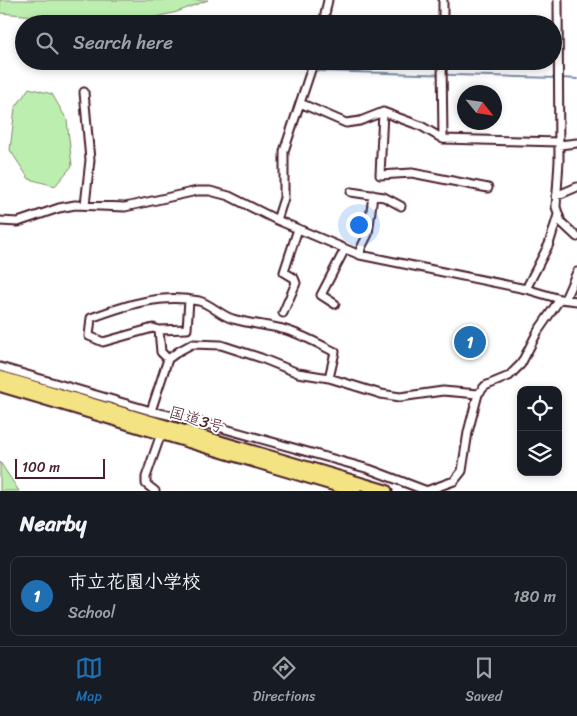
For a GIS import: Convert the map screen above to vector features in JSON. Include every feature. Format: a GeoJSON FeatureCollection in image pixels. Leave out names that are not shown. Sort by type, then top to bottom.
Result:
{"type":"FeatureCollection","features":[{"type":"Feature","properties":{"kind":"highway","name":"国道3号"},"geometry":{"type":"LineString","coordinates":[[0,377],[386,491]]}},
{"type":"Feature","properties":{"kind":"highway","name":"国道3号"},"geometry":{"type":"LineString","coordinates":[[0,385],[163,425],[355,491]]}},
{"type":"Feature","properties":{"kind":"street"},"geometry":{"type":"LineString","coordinates":[[325,15],[328,0]]}},
{"type":"Feature","properties":{"kind":"street"},"geometry":{"type":"LineString","coordinates":[[443,0],[443,15]]}},
{"type":"Feature","properties":{"kind":"street"},"geometry":{"type":"LineString","coordinates":[[557,15],[558,0]]}},
{"type":"Feature","properties":{"kind":"street"},"geometry":{"type":"LineString","coordinates":[[277,220],[284,198],[284,151],[311,70]]}},
{"type":"Feature","properties":{"kind":"street"},"geometry":{"type":"LineString","coordinates":[[442,70],[443,140]]}},
{"type":"Feature","properties":{"kind":"street"},"geometry":{"type":"LineString","coordinates":[[557,70],[559,144],[556,196],[558,215],[561,222],[577,236]]}},
{"type":"Feature","properties":{"kind":"street"},"geometry":{"type":"LineString","coordinates":[[84,92],[90,160],[85,204]]}},
{"type":"Feature","properties":{"kind":"street"},"geometry":{"type":"LineString","coordinates":[[300,103],[346,123],[360,121],[383,112],[421,126],[443,140],[577,143]]}},
{"type":"Feature","properties":{"kind":"street"},"geometry":{"type":"LineString","coordinates":[[383,112],[380,176],[412,173],[488,188]]}},
{"type":"Feature","properties":{"kind":"street"},"geometry":{"type":"LineString","coordinates":[[556,196],[577,187]]}},
{"type":"Feature","properties":{"kind":"street"},"geometry":{"type":"LineString","coordinates":[[0,221],[18,222],[59,208],[85,204],[100,207],[125,207],[197,191],[210,191],[229,196],[277,220],[360,255],[577,301]]}},
{"type":"Feature","properties":{"kind":"street"},"geometry":{"type":"LineString","coordinates":[[352,192],[384,197],[401,206]]}},
{"type":"Feature","properties":{"kind":"street"},"geometry":{"type":"LineString","coordinates":[[360,255],[361,248],[368,234],[374,195]]}},
{"type":"Feature","properties":{"kind":"street"},"geometry":{"type":"LineString","coordinates":[[526,289],[549,244],[558,215]]}},
{"type":"Feature","properties":{"kind":"street"},"geometry":{"type":"LineString","coordinates":[[283,313],[296,283],[294,278],[284,272],[298,229]]}},
{"type":"Feature","properties":{"kind":"street"},"geometry":{"type":"LineString","coordinates":[[334,304],[321,295],[345,250]]}},
{"type":"Feature","properties":{"kind":"street"},"geometry":{"type":"LineString","coordinates":[[0,367],[151,411],[163,425],[211,425],[369,469],[426,491],[435,486],[454,481],[462,471],[468,432],[478,394],[485,386],[509,376],[520,364],[538,331],[563,299],[577,272]]}},
{"type":"Feature","properties":{"kind":"street"},"geometry":{"type":"LineString","coordinates":[[189,300],[187,329],[159,330],[153,328],[104,342],[89,336],[91,318],[144,301],[170,298],[189,300],[201,302],[231,319],[285,330],[310,339],[335,352],[329,378]]}},
{"type":"Feature","properties":{"kind":"street"},"geometry":{"type":"LineString","coordinates":[[159,330],[161,352],[168,360]]}},
{"type":"Feature","properties":{"kind":"street"},"geometry":{"type":"LineString","coordinates":[[151,411],[168,360],[192,344],[220,345],[261,358],[298,373],[329,378],[381,394],[400,397],[443,391],[478,394]]}},
{"type":"Feature","properties":{"kind":"street"},"geometry":{"type":"LineString","coordinates":[[155,491],[146,484],[146,477],[163,425]]}},
{"type":"Feature","properties":{"kind":"green space"},"geometry":{"type":"Polygon","coordinates":[[[0,0],[208,0],[164,15],[23,15],[0,13],[0,0]]]}},
{"type":"Feature","properties":{"kind":"green space"},"geometry":{"type":"Polygon","coordinates":[[[29,88],[52,94],[67,120],[72,166],[55,186],[29,179],[10,150],[15,108],[29,88]]]}},
{"type":"Feature","properties":{"kind":"green space"},"geometry":{"type":"Polygon","coordinates":[[[0,462],[19,491],[0,491],[0,462]]]}},
{"type":"Feature","properties":{"kind":"waterway"},"geometry":{"type":"LineString","coordinates":[[318,71],[556,78]]}},
{"type":"Feature","properties":{"kind":"waterway"},"geometry":{"type":"LineString","coordinates":[[561,78],[577,79]]}},
{"type":"Feature","properties":{"kind":"place","name":"市立花園小学校"},"geometry":{"type":"Point","coordinates":[470,342]}}]}
